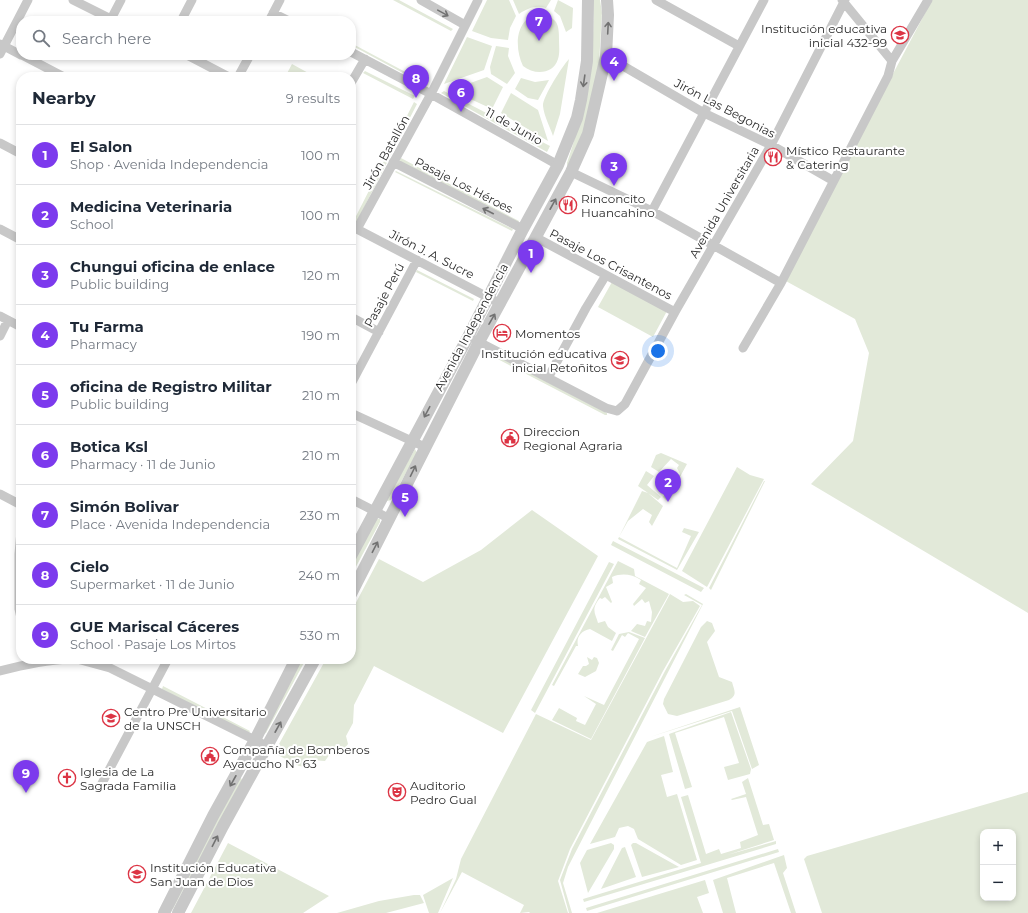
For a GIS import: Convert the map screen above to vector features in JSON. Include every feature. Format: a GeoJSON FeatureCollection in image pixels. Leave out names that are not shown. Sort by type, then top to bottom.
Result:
{"type":"FeatureCollection","features":[{"type":"Feature","properties":{"kind":"street"},"geometry":{"type":"LineString","coordinates":[[19,16],[28,0]]}},
{"type":"Feature","properties":{"kind":"street"},"geometry":{"type":"LineString","coordinates":[[73,0],[105,16]]}},
{"type":"Feature","properties":{"kind":"street"},"geometry":{"type":"LineString","coordinates":[[115,16],[121,0]]}},
{"type":"Feature","properties":{"kind":"street"},"geometry":{"type":"LineString","coordinates":[[184,16],[192,0]]}},
{"type":"Feature","properties":{"kind":"street"},"geometry":{"type":"LineString","coordinates":[[272,16],[280,0]]}},
{"type":"Feature","properties":{"kind":"street"},"geometry":{"type":"LineString","coordinates":[[421,0],[465,25]]}},
{"type":"Feature","properties":{"kind":"street","name":"Jirón Batallón"},"geometry":{"type":"LineString","coordinates":[[356,224],[432,94],[478,0]]}},
{"type":"Feature","properties":{"kind":"street","name":"Avenida Independencia"},"geometry":{"type":"LineString","coordinates":[[356,547],[436,395],[473,340],[501,304],[570,172],[588,134],[606,56],[608,16],[607,0]]}},
{"type":"Feature","properties":{"kind":"street"},"geometry":{"type":"LineString","coordinates":[[656,0],[739,46]]}},
{"type":"Feature","properties":{"kind":"street"},"geometry":{"type":"LineString","coordinates":[[652,211],[764,0]]}},
{"type":"Feature","properties":{"kind":"street"},"geometry":{"type":"LineString","coordinates":[[743,348],[781,283],[832,180],[888,76],[892,62],[928,0]]}},
{"type":"Feature","properties":{"kind":"street"},"geometry":{"type":"LineString","coordinates":[[844,1],[892,62]]}},
{"type":"Feature","properties":{"kind":"street","name":"Avenida Universitaria"},"geometry":{"type":"LineString","coordinates":[[548,378],[606,408],[617,411],[625,404],[675,312],[771,145],[844,1]]}},
{"type":"Feature","properties":{"kind":"street","name":"Avenida Independencia"},"geometry":{"type":"LineString","coordinates":[[356,585],[448,401],[473,340],[488,297],[558,166],[577,118],[587,61],[586,2]]}},
{"type":"Feature","properties":{"kind":"street"},"geometry":{"type":"LineString","coordinates":[[16,21],[1,48],[16,53]]}},
{"type":"Feature","properties":{"kind":"street","name":"11 de Junio"},"geometry":{"type":"LineString","coordinates":[[356,54],[432,94],[558,166]]}},
{"type":"Feature","properties":{"kind":"street","name":"Jirón Las Begonias"},"geometry":{"type":"LineString","coordinates":[[606,56],[704,113],[771,145],[832,180]]}},
{"type":"Feature","properties":{"kind":"street"},"geometry":{"type":"LineString","coordinates":[[356,75],[365,59]]}},
{"type":"Feature","properties":{"kind":"street"},"geometry":{"type":"LineString","coordinates":[[31,60],[54,72]]}},
{"type":"Feature","properties":{"kind":"street"},"geometry":{"type":"LineString","coordinates":[[197,60],[219,72]]}},
{"type":"Feature","properties":{"kind":"street"},"geometry":{"type":"LineString","coordinates":[[241,72],[247,60]]}},
{"type":"Feature","properties":{"kind":"street"},"geometry":{"type":"LineString","coordinates":[[0,143],[16,151]]}},
{"type":"Feature","properties":{"kind":"street","name":"Pasaje Los Héroes"},"geometry":{"type":"LineString","coordinates":[[393,162],[523,229]]}},
{"type":"Feature","properties":{"kind":"street"},"geometry":{"type":"LineString","coordinates":[[570,172],[652,211],[781,283]]}},
{"type":"Feature","properties":{"kind":"street","name":"Jirón J. A. Sucre"},"geometry":{"type":"LineString","coordinates":[[356,228],[501,304]]}},
{"type":"Feature","properties":{"kind":"street"},"geometry":{"type":"LineString","coordinates":[[0,229],[16,237]]}},
{"type":"Feature","properties":{"kind":"street","name":"Pasaje Los Crisantenos"},"geometry":{"type":"LineString","coordinates":[[535,237],[675,312]]}},
{"type":"Feature","properties":{"kind":"street","name":"Pasaje Perú"},"geometry":{"type":"LineString","coordinates":[[356,374],[417,260]]}},
{"type":"Feature","properties":{"kind":"street"},"geometry":{"type":"LineString","coordinates":[[473,340],[548,378],[586,308],[606,275]]}},
{"type":"Feature","properties":{"kind":"street"},"geometry":{"type":"LineString","coordinates":[[0,316],[16,324]]}},
{"type":"Feature","properties":{"kind":"street"},"geometry":{"type":"LineString","coordinates":[[0,336],[8,320]]}},
{"type":"Feature","properties":{"kind":"street"},"geometry":{"type":"LineString","coordinates":[[356,320],[378,332]]}},
{"type":"Feature","properties":{"kind":"street"},"geometry":{"type":"LineString","coordinates":[[436,395],[448,401]]}},
{"type":"Feature","properties":{"kind":"street"},"geometry":{"type":"LineString","coordinates":[[356,415],[425,447]]}},
{"type":"Feature","properties":{"kind":"street"},"geometry":{"type":"LineString","coordinates":[[0,494],[16,502]]}},
{"type":"Feature","properties":{"kind":"street"},"geometry":{"type":"LineString","coordinates":[[356,502],[375,513],[390,519]]}},
{"type":"Feature","properties":{"kind":"street"},"geometry":{"type":"LineString","coordinates":[[356,565],[364,570]]}},
{"type":"Feature","properties":{"kind":"street"},"geometry":{"type":"LineString","coordinates":[[0,671],[21,664]]}},
{"type":"Feature","properties":{"kind":"street"},"geometry":{"type":"LineString","coordinates":[[95,664],[110,668],[154,688],[267,747]]}},
{"type":"Feature","properties":{"kind":"street"},"geometry":{"type":"LineString","coordinates":[[100,787],[166,664]]}},
{"type":"Feature","properties":{"kind":"street"},"geometry":{"type":"LineString","coordinates":[[164,913],[213,816],[255,740],[293,664]]}},
{"type":"Feature","properties":{"kind":"street"},"geometry":{"type":"LineString","coordinates":[[178,913],[312,664]]}},
{"type":"Feature","properties":{"kind":"green space"},"geometry":{"type":"Polygon","coordinates":[[[393,0],[399,0],[453,29],[451,31],[393,0]]]}},
{"type":"Feature","properties":{"kind":"green space"},"geometry":{"type":"Polygon","coordinates":[[[487,0],[509,0],[516,16],[510,28],[508,40],[491,38],[472,31],[487,0]]]}},
{"type":"Feature","properties":{"kind":"green space"},"geometry":{"type":"Polygon","coordinates":[[[513,0],[551,0],[546,8],[532,8],[519,14],[513,0]]]}},
{"type":"Feature","properties":{"kind":"green space"},"geometry":{"type":"Polygon","coordinates":[[[558,0],[573,8],[572,28],[566,32],[560,16],[554,11],[558,0]]]}},
{"type":"Feature","properties":{"kind":"green space"},"geometry":{"type":"Polygon","coordinates":[[[593,0],[600,0],[602,13],[599,63],[583,141],[567,167],[588,83],[593,42],[593,0]]]}},
{"type":"Feature","properties":{"kind":"green space"},"geometry":{"type":"Polygon","coordinates":[[[932,0],[1028,0],[1028,613],[811,484],[853,441],[869,353],[855,319],[784,280],[932,0]]]}},
{"type":"Feature","properties":{"kind":"green space"},"geometry":{"type":"Polygon","coordinates":[[[540,13],[551,17],[556,22],[559,33],[559,52],[556,64],[548,71],[543,72],[532,71],[523,66],[518,50],[521,27],[532,16],[540,13]]]}},
{"type":"Feature","properties":{"kind":"green space"},"geometry":{"type":"Polygon","coordinates":[[[467,37],[492,46],[484,70],[444,84],[467,37]]]}},
{"type":"Feature","properties":{"kind":"green space"},"geometry":{"type":"Polygon","coordinates":[[[356,46],[428,84],[427,86],[356,48],[356,46]]]}},
{"type":"Feature","properties":{"kind":"green space"},"geometry":{"type":"Polygon","coordinates":[[[496,46],[509,48],[508,56],[515,73],[507,84],[491,74],[490,67],[496,46]]]}},
{"type":"Feature","properties":{"kind":"green space"},"geometry":{"type":"Polygon","coordinates":[[[569,59],[560,114],[553,136],[543,106],[553,82],[569,59]]]}},
{"type":"Feature","properties":{"kind":"green space"},"geometry":{"type":"Polygon","coordinates":[[[292,64],[307,72],[288,72],[292,64]]]}},
{"type":"Feature","properties":{"kind":"green space"},"geometry":{"type":"Polygon","coordinates":[[[365,71],[415,96],[413,99],[363,73],[365,71]]]}},
{"type":"Feature","properties":{"kind":"green space"},"geometry":{"type":"Polygon","coordinates":[[[487,77],[503,87],[492,109],[451,90],[487,77]]]}},
{"type":"Feature","properties":{"kind":"green space"},"geometry":{"type":"Polygon","coordinates":[[[521,78],[535,82],[549,80],[538,100],[528,98],[515,89],[521,78]]]}},
{"type":"Feature","properties":{"kind":"green space"},"geometry":{"type":"Polygon","coordinates":[[[444,91],[550,146],[547,152],[441,93],[444,91]]]}},
{"type":"Feature","properties":{"kind":"green space"},"geometry":{"type":"Polygon","coordinates":[[[511,93],[538,110],[548,141],[501,113],[511,93]]]}},
{"type":"Feature","properties":{"kind":"green space"},"geometry":{"type":"Polygon","coordinates":[[[414,102],[417,104],[356,223],[356,216],[414,102]]]}},
{"type":"Feature","properties":{"kind":"green space"},"geometry":{"type":"Polygon","coordinates":[[[401,158],[519,221],[518,224],[399,161],[401,158]]]}},
{"type":"Feature","properties":{"kind":"green space"},"geometry":{"type":"Polygon","coordinates":[[[396,171],[513,229],[512,231],[395,172],[396,171]]]}},
{"type":"Feature","properties":{"kind":"green space"},"geometry":{"type":"Polygon","coordinates":[[[417,270],[474,299],[473,301],[416,272],[417,270]]]}},
{"type":"Feature","properties":{"kind":"green space"},"geometry":{"type":"Polygon","coordinates":[[[612,282],[667,311],[653,337],[598,307],[612,282]]]}},
{"type":"Feature","properties":{"kind":"green space"},"geometry":{"type":"Polygon","coordinates":[[[490,352],[607,413],[607,415],[490,355],[490,352]]]}},
{"type":"Feature","properties":{"kind":"green space"},"geometry":{"type":"Polygon","coordinates":[[[415,449],[417,453],[391,500],[387,501],[386,500],[415,449]]]}},
{"type":"Feature","properties":{"kind":"green space"},"geometry":{"type":"Polygon","coordinates":[[[661,453],[687,464],[667,501],[663,497],[680,474],[677,468],[679,465],[671,459],[659,472],[651,467],[656,455],[661,453]]]}},
{"type":"Feature","properties":{"kind":"green space"},"geometry":{"type":"Polygon","coordinates":[[[737,467],[750,475],[764,479],[707,587],[682,571],[737,467]]]}},
{"type":"Feature","properties":{"kind":"green space"},"geometry":{"type":"Polygon","coordinates":[[[646,471],[654,476],[647,485],[661,497],[658,500],[638,486],[646,471]]]}},
{"type":"Feature","properties":{"kind":"green space"},"geometry":{"type":"Polygon","coordinates":[[[765,481],[711,590],[709,588],[765,481]]]}},
{"type":"Feature","properties":{"kind":"green space"},"geometry":{"type":"Polygon","coordinates":[[[642,491],[648,493],[663,506],[652,526],[649,522],[652,515],[643,509],[628,521],[619,537],[642,491]]]}},
{"type":"Feature","properties":{"kind":"green space"},"geometry":{"type":"Polygon","coordinates":[[[532,510],[598,556],[503,733],[374,666],[354,705],[353,723],[346,736],[348,744],[341,753],[332,751],[325,761],[312,760],[306,767],[299,766],[274,753],[323,664],[356,664],[356,603],[379,559],[423,582],[481,550],[532,510]]]}},
{"type":"Feature","properties":{"kind":"green space"},"geometry":{"type":"Polygon","coordinates":[[[375,518],[380,519],[380,522],[356,567],[356,554],[375,518]]]}},
{"type":"Feature","properties":{"kind":"green space"},"geometry":{"type":"Polygon","coordinates":[[[684,528],[699,532],[677,570],[618,539],[619,537],[677,568],[691,536],[682,532],[684,528]]]}},
{"type":"Feature","properties":{"kind":"green space"},"geometry":{"type":"Polygon","coordinates":[[[613,541],[704,588],[701,592],[611,545],[613,541]]]}},
{"type":"Feature","properties":{"kind":"green space"},"geometry":{"type":"Polygon","coordinates":[[[618,561],[634,569],[635,576],[669,594],[645,637],[631,631],[637,624],[645,626],[647,621],[651,622],[652,612],[649,601],[645,603],[642,599],[634,606],[633,604],[646,588],[639,584],[641,580],[634,576],[619,575],[612,577],[613,583],[606,587],[612,602],[611,603],[605,597],[602,599],[600,598],[594,609],[598,623],[605,621],[608,627],[616,633],[612,641],[590,629],[584,631],[579,637],[578,646],[576,646],[554,686],[552,685],[618,561]]]}},
{"type":"Feature","properties":{"kind":"green space"},"geometry":{"type":"Polygon","coordinates":[[[609,562],[614,564],[535,713],[531,710],[609,562]]]}},
{"type":"Feature","properties":{"kind":"green space"},"geometry":{"type":"Polygon","coordinates":[[[670,594],[683,602],[693,601],[700,606],[663,671],[570,849],[558,881],[568,913],[520,913],[524,905],[462,872],[440,913],[456,879],[461,859],[536,714],[591,740],[670,594]]]}},
{"type":"Feature","properties":{"kind":"green space"},"geometry":{"type":"Polygon","coordinates":[[[686,594],[703,604],[568,867],[563,883],[572,913],[569,913],[560,880],[572,849],[665,671],[702,605],[684,595],[686,594]]]}},
{"type":"Feature","properties":{"kind":"green space"},"geometry":{"type":"Polygon","coordinates":[[[707,621],[712,623],[715,631],[707,642],[719,677],[732,682],[734,696],[729,700],[677,716],[668,714],[663,704],[664,699],[701,627],[707,621]]]}},
{"type":"Feature","properties":{"kind":"green space"},"geometry":{"type":"Polygon","coordinates":[[[629,632],[645,638],[591,739],[552,720],[559,708],[577,718],[576,721],[585,725],[596,704],[584,696],[604,705],[639,639],[628,633],[625,637],[622,635],[613,651],[611,650],[619,634],[629,632]]]}},
{"type":"Feature","properties":{"kind":"green space"},"geometry":{"type":"Polygon","coordinates":[[[587,657],[592,660],[594,657],[597,658],[599,663],[596,671],[585,677],[578,674],[583,666],[589,664],[587,657]]]}},
{"type":"Feature","properties":{"kind":"green space"},"geometry":{"type":"Polygon","coordinates":[[[298,664],[303,664],[266,733],[264,734],[298,664]]]}},
{"type":"Feature","properties":{"kind":"green space"},"geometry":{"type":"Polygon","coordinates":[[[163,686],[250,731],[248,734],[162,689],[163,686]]]}},
{"type":"Feature","properties":{"kind":"green space"},"geometry":{"type":"Polygon","coordinates":[[[740,707],[759,765],[752,769],[732,711],[650,737],[740,707]]]}},
{"type":"Feature","properties":{"kind":"green space"},"geometry":{"type":"Polygon","coordinates":[[[731,712],[751,769],[750,774],[728,780],[724,767],[739,763],[724,717],[675,733],[692,787],[685,789],[669,734],[731,712]]]}},
{"type":"Feature","properties":{"kind":"green space"},"geometry":{"type":"Polygon","coordinates":[[[664,736],[673,772],[661,775],[667,797],[677,794],[697,860],[681,865],[638,839],[634,829],[628,826],[619,828],[615,837],[590,844],[647,742],[664,736]]]}},
{"type":"Feature","properties":{"kind":"green space"},"geometry":{"type":"Polygon","coordinates":[[[241,778],[242,780],[173,909],[171,909],[237,779],[241,778]]]}},
{"type":"Feature","properties":{"kind":"green space"},"geometry":{"type":"Polygon","coordinates":[[[748,778],[763,825],[769,824],[774,840],[727,855],[776,841],[776,844],[584,902],[583,899],[701,863],[681,797],[688,795],[706,854],[719,849],[721,854],[741,848],[740,842],[758,835],[746,797],[731,799],[746,794],[742,782],[748,778]]]}},
{"type":"Feature","properties":{"kind":"green space"},"geometry":{"type":"Polygon","coordinates":[[[1028,792],[1028,913],[822,913],[804,859],[807,856],[1028,792]]]}},
{"type":"Feature","properties":{"kind":"green space"},"geometry":{"type":"Polygon","coordinates":[[[228,843],[329,896],[303,913],[191,913],[228,843]]]}},
{"type":"Feature","properties":{"kind":"green space"},"geometry":{"type":"Polygon","coordinates":[[[611,843],[614,845],[614,849],[588,893],[580,863],[587,850],[611,843]]]}},
{"type":"Feature","properties":{"kind":"green space"},"geometry":{"type":"Polygon","coordinates":[[[636,843],[679,867],[642,877],[631,845],[636,843]]]}},
{"type":"Feature","properties":{"kind":"green space"},"geometry":{"type":"Polygon","coordinates":[[[625,847],[636,877],[601,889],[622,848],[625,847]]]}},
{"type":"Feature","properties":{"kind":"green space"},"geometry":{"type":"Polygon","coordinates":[[[778,849],[779,852],[587,911],[586,908],[778,849]]]}},
{"type":"Feature","properties":{"kind":"green space"},"geometry":{"type":"Polygon","coordinates":[[[784,855],[787,868],[783,873],[796,913],[791,913],[774,863],[727,878],[736,913],[723,913],[713,880],[784,855]]]}},
{"type":"Feature","properties":{"kind":"green space"},"geometry":{"type":"Polygon","coordinates":[[[453,878],[438,913],[429,913],[423,895],[453,878]]]}},
{"type":"Feature","properties":{"kind":"green space"},"geometry":{"type":"Polygon","coordinates":[[[705,880],[709,893],[697,897],[703,913],[597,913],[705,880]]]}},
{"type":"Feature","properties":{"kind":"green space"},"geometry":{"type":"Polygon","coordinates":[[[420,895],[424,903],[386,913],[337,913],[379,901],[420,895]]]}},
{"type":"Feature","properties":{"kind":"place","name":"Institución educativa inicial 432-99"},"geometry":{"type":"Point","coordinates":[900,35]}},
{"type":"Feature","properties":{"kind":"place","name":"Simón Bolivar"},"geometry":{"type":"Point","coordinates":[539,41]}},
{"type":"Feature","properties":{"kind":"place","name":"Tu Farma"},"geometry":{"type":"Point","coordinates":[614,81]}},
{"type":"Feature","properties":{"kind":"place","name":"Cielo"},"geometry":{"type":"Point","coordinates":[416,98]}},
{"type":"Feature","properties":{"kind":"place","name":"Botica Ksl"},"geometry":{"type":"Point","coordinates":[461,112]}},
{"type":"Feature","properties":{"kind":"place","name":"Místico Restaurante & Catering"},"geometry":{"type":"Point","coordinates":[773,157]}},
{"type":"Feature","properties":{"kind":"place","name":"Chungui oficina de enlace"},"geometry":{"type":"Point","coordinates":[614,186]}},
{"type":"Feature","properties":{"kind":"place","name":"Rinconcito Huancahino"},"geometry":{"type":"Point","coordinates":[568,205]}},
{"type":"Feature","properties":{"kind":"place","name":"El Salon"},"geometry":{"type":"Point","coordinates":[531,273]}},
{"type":"Feature","properties":{"kind":"place","name":"Momentos"},"geometry":{"type":"Point","coordinates":[502,333]}},
{"type":"Feature","properties":{"kind":"place","name":"Institución educativa inicial Retoñitos"},"geometry":{"type":"Point","coordinates":[620,360]}},
{"type":"Feature","properties":{"kind":"place","name":"Direccion Regional Agraria"},"geometry":{"type":"Point","coordinates":[510,438]}},
{"type":"Feature","properties":{"kind":"place","name":"Medicina Veterinaria"},"geometry":{"type":"Point","coordinates":[668,502]}},
{"type":"Feature","properties":{"kind":"place","name":"oficina de Registro Militar"},"geometry":{"type":"Point","coordinates":[405,517]}},
{"type":"Feature","properties":{"kind":"place","name":"Centro Pre Universitario de la UNSCH"},"geometry":{"type":"Point","coordinates":[111,718]}},
{"type":"Feature","properties":{"kind":"place","name":"Compañía de Bomberos Ayacucho Nº 63"},"geometry":{"type":"Point","coordinates":[210,756]}},
{"type":"Feature","properties":{"kind":"place","name":"Iglesia de La Sagrada Familia"},"geometry":{"type":"Point","coordinates":[67,778]}},
{"type":"Feature","properties":{"kind":"place","name":"Auditorio Pedro Gual"},"geometry":{"type":"Point","coordinates":[397,792]}},
{"type":"Feature","properties":{"kind":"place","name":"GUE Mariscal Cáceres"},"geometry":{"type":"Point","coordinates":[26,793]}},
{"type":"Feature","properties":{"kind":"place","name":"Institución Educativa San Juan de Dios"},"geometry":{"type":"Point","coordinates":[137,874]}}]}
